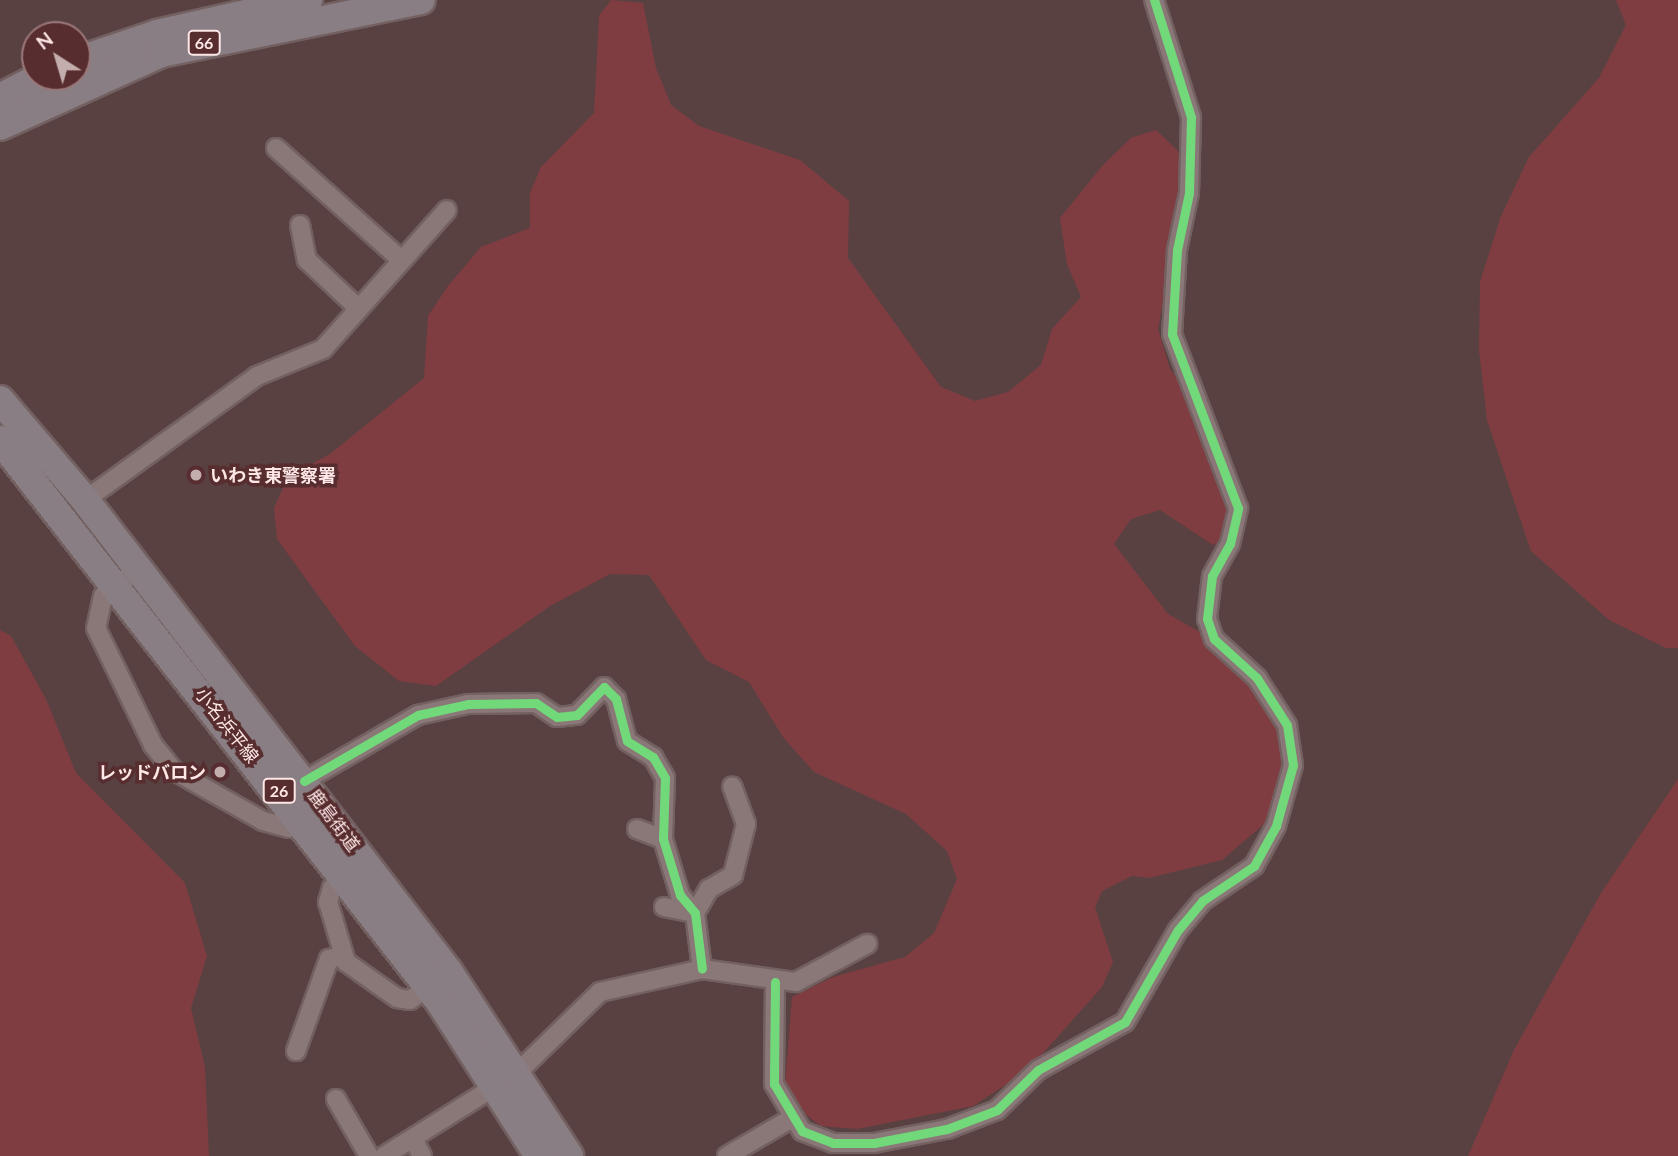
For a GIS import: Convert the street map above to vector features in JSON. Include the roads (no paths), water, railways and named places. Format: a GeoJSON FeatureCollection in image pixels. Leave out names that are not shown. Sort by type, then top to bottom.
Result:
{"type":"FeatureCollection","features":[{"type":"Feature","properties":{"kind":"main road","name":"66"},"geometry":{"type":"LineString","coordinates":[[91,56],[157,34],[308,0]]}},
{"type":"Feature","properties":{"kind":"main road","name":"66"},"geometry":{"type":"LineString","coordinates":[[0,127],[161,53],[421,0]]}},
{"type":"Feature","properties":{"kind":"main road"},"geometry":{"type":"LineString","coordinates":[[0,98],[21,87]]}},
{"type":"Feature","properties":{"kind":"main road","name":"鹿島街道"},"geometry":{"type":"LineString","coordinates":[[0,400],[85,500],[128,577],[304,781],[313,813],[438,979],[507,1079],[569,1156]]}},
{"type":"Feature","properties":{"kind":"main road","name":"小名浜平線"},"geometry":{"type":"LineString","coordinates":[[0,440],[128,577],[313,813]]}},
{"type":"Feature","properties":{"kind":"main road","name":"26"},"geometry":{"type":"LineString","coordinates":[[507,1079],[539,1156]]}},
{"type":"Feature","properties":{"kind":"street"},"geometry":{"type":"LineString","coordinates":[[775,982],[772,1068],[792,1118],[814,1139],[874,1143],[947,1129],[998,1110],[1038,1070],[1125,1023],[1202,901],[1254,866],[1286,798],[1293,765],[1283,715],[1214,639],[1206,619],[1212,576],[1230,544],[1238,508],[1172,334],[1177,250],[1189,193],[1191,117],[1154,0]]}},
{"type":"Feature","properties":{"kind":"street"},"geometry":{"type":"LineString","coordinates":[[276,148],[400,259]]}},
{"type":"Feature","properties":{"kind":"street"},"geometry":{"type":"LineString","coordinates":[[85,500],[257,376],[323,349],[400,259],[447,210]]}},
{"type":"Feature","properties":{"kind":"street"},"geometry":{"type":"LineString","coordinates":[[300,225],[307,260],[359,309]]}},
{"type":"Feature","properties":{"kind":"street"},"geometry":{"type":"LineString","coordinates":[[128,577],[103,596],[96,628],[153,744],[173,769],[262,821],[289,828],[313,813]]}},
{"type":"Feature","properties":{"kind":"street"},"geometry":{"type":"LineString","coordinates":[[304,781],[418,715],[468,704],[536,703],[557,718],[577,715],[604,687],[616,699],[627,741],[653,757],[666,778],[663,839],[680,895],[695,913],[702,969]]}},
{"type":"Feature","properties":{"kind":"street"},"geometry":{"type":"LineString","coordinates":[[695,913],[709,889],[733,875],[746,824],[732,786]]}},
{"type":"Feature","properties":{"kind":"street"},"geometry":{"type":"LineString","coordinates":[[637,829],[663,839]]}},
{"type":"Feature","properties":{"kind":"street"},"geometry":{"type":"LineString","coordinates":[[357,872],[332,888],[328,902],[342,956],[397,998],[410,1000],[438,979]]}},
{"type":"Feature","properties":{"kind":"street"},"geometry":{"type":"LineString","coordinates":[[664,907],[695,913]]}},
{"type":"Feature","properties":{"kind":"street"},"geometry":{"type":"LineString","coordinates":[[384,1156],[507,1079],[600,992],[702,969],[775,982],[796,982],[867,944]]}},
{"type":"Feature","properties":{"kind":"street"},"geometry":{"type":"LineString","coordinates":[[296,1051],[329,959],[342,956]]}},
{"type":"Feature","properties":{"kind":"street"},"geometry":{"type":"LineString","coordinates":[[336,1099],[369,1156]]}},
{"type":"Feature","properties":{"kind":"street"},"geometry":{"type":"LineString","coordinates":[[727,1156],[792,1118]]}},
{"type":"Feature","properties":{"kind":"street"},"geometry":{"type":"LineString","coordinates":[[413,1139],[422,1156]]}},
{"type":"Feature","properties":{"kind":"place","name":"いわき東警察署"},"geometry":{"type":"Point","coordinates":[196,475]}},
{"type":"Feature","properties":{"kind":"place","name":"レッドバロン"},"geometry":{"type":"Point","coordinates":[220,772]}}]}
